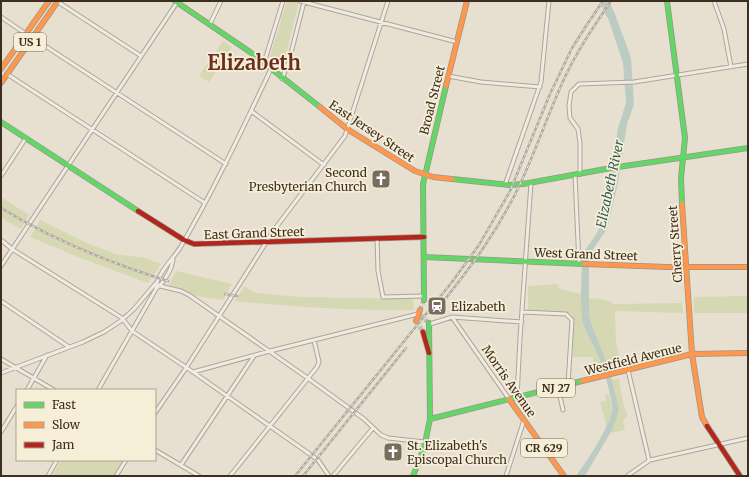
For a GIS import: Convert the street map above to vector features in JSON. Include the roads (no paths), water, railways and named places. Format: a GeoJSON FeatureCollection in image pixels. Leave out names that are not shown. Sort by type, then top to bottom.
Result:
{"type":"FeatureCollection","features":[{"type":"Feature","properties":{"kind":"main road","name":"US 1"},"geometry":{"type":"LineString","coordinates":[[1,69],[49,1]]}},
{"type":"Feature","properties":{"kind":"main road","name":"US 1"},"geometry":{"type":"LineString","coordinates":[[1,83],[58,1]]}},
{"type":"Feature","properties":{"kind":"main road","name":"East Jersey Street"},"geometry":{"type":"LineString","coordinates":[[177,1],[264,63],[282,79],[347,129],[415,171],[425,175],[505,185],[531,183],[621,166],[748,148]]}},
{"type":"Feature","properties":{"kind":"main road","name":"Broad Street"},"geometry":{"type":"LineString","coordinates":[[425,298],[422,184],[468,1]]}},
{"type":"Feature","properties":{"kind":"main road","name":"Cherry Street"},"geometry":{"type":"LineString","coordinates":[[667,1],[685,138],[681,178],[692,354],[702,417],[707,429],[740,476]]}},
{"type":"Feature","properties":{"kind":"main road","name":"East Grand Street"},"geometry":{"type":"LineString","coordinates":[[1,122],[184,240],[194,244],[424,237]]}},
{"type":"Feature","properties":{"kind":"main road","name":"West Grand Street"},"geometry":{"type":"LineString","coordinates":[[424,257],[686,268],[748,267]]}},
{"type":"Feature","properties":{"kind":"main road"},"geometry":{"type":"LineString","coordinates":[[416,321],[419,313]]}},
{"type":"Feature","properties":{"kind":"main road"},"geometry":{"type":"LineString","coordinates":[[413,476],[426,442],[430,418],[430,324]]}},
{"type":"Feature","properties":{"kind":"main road"},"geometry":{"type":"LineString","coordinates":[[423,332],[429,353]]}},
{"type":"Feature","properties":{"kind":"main road","name":"Westfield Avenue"},"geometry":{"type":"LineString","coordinates":[[430,418],[692,354],[748,353]]}},
{"type":"Feature","properties":{"kind":"main road","name":"Morris Avenue"},"geometry":{"type":"LineString","coordinates":[[509,399],[564,476]]}},
{"type":"Feature","properties":{"kind":"street"},"geometry":{"type":"LineString","coordinates":[[58,1],[141,56]]}},
{"type":"Feature","properties":{"kind":"street"},"geometry":{"type":"LineString","coordinates":[[1,266],[177,1]]}},
{"type":"Feature","properties":{"kind":"street"},"geometry":{"type":"LineString","coordinates":[[210,24],[221,1]]}},
{"type":"Feature","properties":{"kind":"street"},"geometry":{"type":"LineString","coordinates":[[264,63],[283,1]]}},
{"type":"Feature","properties":{"kind":"street"},"geometry":{"type":"LineString","coordinates":[[282,79],[289,61],[303,1],[457,42]]}},
{"type":"Feature","properties":{"kind":"street"},"geometry":{"type":"LineString","coordinates":[[156,412],[186,368],[279,222],[343,139],[361,88],[388,1]]}},
{"type":"Feature","properties":{"kind":"street"},"geometry":{"type":"LineString","coordinates":[[505,185],[540,87],[549,1]]}},
{"type":"Feature","properties":{"kind":"street"},"geometry":{"type":"LineString","coordinates":[[714,1],[724,29],[731,67]]}},
{"type":"Feature","properties":{"kind":"street"},"geometry":{"type":"LineString","coordinates":[[1,17],[26,34]]}},
{"type":"Feature","properties":{"kind":"street"},"geometry":{"type":"LineString","coordinates":[[33,38],[226,164]]}},
{"type":"Feature","properties":{"kind":"street"},"geometry":{"type":"LineString","coordinates":[[580,264],[577,174],[580,143],[578,130],[570,118],[568,106],[571,92],[578,85],[634,82],[748,64]]}},
{"type":"Feature","properties":{"kind":"street"},"geometry":{"type":"LineString","coordinates":[[1,373],[104,332],[123,319],[134,309],[156,284],[184,240],[226,164],[271,69]]}},
{"type":"Feature","properties":{"kind":"street"},"geometry":{"type":"LineString","coordinates":[[7,74],[205,203]]}},
{"type":"Feature","properties":{"kind":"street"},"geometry":{"type":"LineString","coordinates":[[448,76],[481,82],[540,87]]}},
{"type":"Feature","properties":{"kind":"street"},"geometry":{"type":"LineString","coordinates":[[251,111],[324,165]]}},
{"type":"Feature","properties":{"kind":"street"},"geometry":{"type":"LineString","coordinates":[[1,176],[26,138]]}},
{"type":"Feature","properties":{"kind":"street"},"geometry":{"type":"LineString","coordinates":[[518,397],[531,183]]}},
{"type":"Feature","properties":{"kind":"street"},"geometry":{"type":"LineString","coordinates":[[377,238],[378,271],[383,297],[425,298]]}},
{"type":"Feature","properties":{"kind":"street"},"geometry":{"type":"LineString","coordinates":[[1,240],[12,249],[101,303],[123,319],[132,331],[318,460],[329,476]]}},
{"type":"Feature","properties":{"kind":"street"},"geometry":{"type":"LineString","coordinates":[[99,389],[156,289],[160,286],[172,266],[173,259]]}},
{"type":"Feature","properties":{"kind":"street"},"geometry":{"type":"LineString","coordinates":[[156,284],[156,289]]}},
{"type":"Feature","properties":{"kind":"street"},"geometry":{"type":"LineString","coordinates":[[160,286],[181,291],[219,315],[364,419],[384,437],[426,442]]}},
{"type":"Feature","properties":{"kind":"street"},"geometry":{"type":"LineString","coordinates":[[1,301],[69,347]]}},
{"type":"Feature","properties":{"kind":"street"},"geometry":{"type":"LineString","coordinates":[[522,312],[566,314],[572,320],[568,385]]}},
{"type":"Feature","properties":{"kind":"street"},"geometry":{"type":"LineString","coordinates":[[193,372],[419,313]]}},
{"type":"Feature","properties":{"kind":"street"},"geometry":{"type":"LineString","coordinates":[[430,324],[452,317],[522,322]]}},
{"type":"Feature","properties":{"kind":"street","name":"Morris Avenue"},"geometry":{"type":"LineString","coordinates":[[452,317],[509,399]]}},
{"type":"Feature","properties":{"kind":"street"},"geometry":{"type":"LineString","coordinates":[[230,476],[319,365],[314,340]]}},
{"type":"Feature","properties":{"kind":"street"},"geometry":{"type":"LineString","coordinates":[[27,389],[47,355]]}},
{"type":"Feature","properties":{"kind":"street"},"geometry":{"type":"LineString","coordinates":[[181,465],[254,356]]}},
{"type":"Feature","properties":{"kind":"street"},"geometry":{"type":"LineString","coordinates":[[1,359],[52,389]]}},
{"type":"Feature","properties":{"kind":"street"},"geometry":{"type":"LineString","coordinates":[[628,370],[649,460]]}},
{"type":"Feature","properties":{"kind":"street"},"geometry":{"type":"LineString","coordinates":[[558,387],[563,410]]}},
{"type":"Feature","properties":{"kind":"street"},"geometry":{"type":"LineString","coordinates":[[1,432],[16,408]]}},
{"type":"Feature","properties":{"kind":"street"},"geometry":{"type":"LineString","coordinates":[[506,476],[524,420]]}},
{"type":"Feature","properties":{"kind":"street"},"geometry":{"type":"LineString","coordinates":[[333,476],[373,428]]}},
{"type":"Feature","properties":{"kind":"street"},"geometry":{"type":"LineString","coordinates":[[627,476],[649,460],[748,438]]}},
{"type":"Feature","properties":{"kind":"street"},"geometry":{"type":"LineString","coordinates":[[156,451],[199,476]]}},
{"type":"Feature","properties":{"kind":"street"},"geometry":{"type":"LineString","coordinates":[[48,476],[56,461]]}},
{"type":"Feature","properties":{"kind":"street"},"geometry":{"type":"LineString","coordinates":[[116,476],[125,461]]}},
{"type":"Feature","properties":{"kind":"water","name":"Elizabeth River"},"geometry":{"type":"Polygon","coordinates":[[[599,1],[609,1],[631,58],[634,104],[627,124],[618,183],[607,229],[589,255],[589,314],[609,369],[619,408],[612,430],[586,474],[584,476],[576,476],[603,434],[611,416],[612,409],[611,397],[604,371],[584,326],[581,301],[582,256],[601,225],[611,175],[618,128],[626,103],[623,63],[609,21],[599,1]]]}},
{"type":"Feature","properties":{"kind":"tunnel"},"geometry":{"type":"LineString","coordinates":[[420,310],[424,300]]}},
{"type":"Feature","properties":{"kind":"tunnel"},"geometry":{"type":"LineString","coordinates":[[420,315],[429,323]]}},
{"type":"Feature","properties":{"kind":"tunnel"},"geometry":{"type":"LineString","coordinates":[[416,321],[423,332]]}},
{"type":"Feature","properties":{"kind":"railway"},"geometry":{"type":"LineString","coordinates":[[295,476],[452,282],[479,245],[510,191],[550,94],[572,48],[603,1]]}},
{"type":"Feature","properties":{"kind":"railway"},"geometry":{"type":"LineString","coordinates":[[437,309],[484,248],[504,215],[522,180],[569,69],[586,39],[611,1]]}},
{"type":"Feature","properties":{"kind":"railway"},"geometry":{"type":"LineString","coordinates":[[1,208],[21,220],[82,250],[168,281]]}},
{"type":"Feature","properties":{"kind":"railway"},"geometry":{"type":"LineString","coordinates":[[225,294],[237,296]]}},
{"type":"Feature","properties":{"kind":"railway"},"geometry":{"type":"LineString","coordinates":[[303,476],[406,348]]}},
{"type":"Feature","properties":{"kind":"place","name":"Second Presbyterian Church"},"geometry":{"type":"Point","coordinates":[381,179]}},
{"type":"Feature","properties":{"kind":"place","name":"Elizabeth"},"geometry":{"type":"Point","coordinates":[437,306]}},
{"type":"Feature","properties":{"kind":"place","name":"St. Elizabeth's Episcopal Church"},"geometry":{"type":"Point","coordinates":[393,452]}},
{"type":"Feature","properties":{"kind":"district","name":"Elizabeth"},"geometry":{"type":"Point","coordinates":[254,62]}}]}
